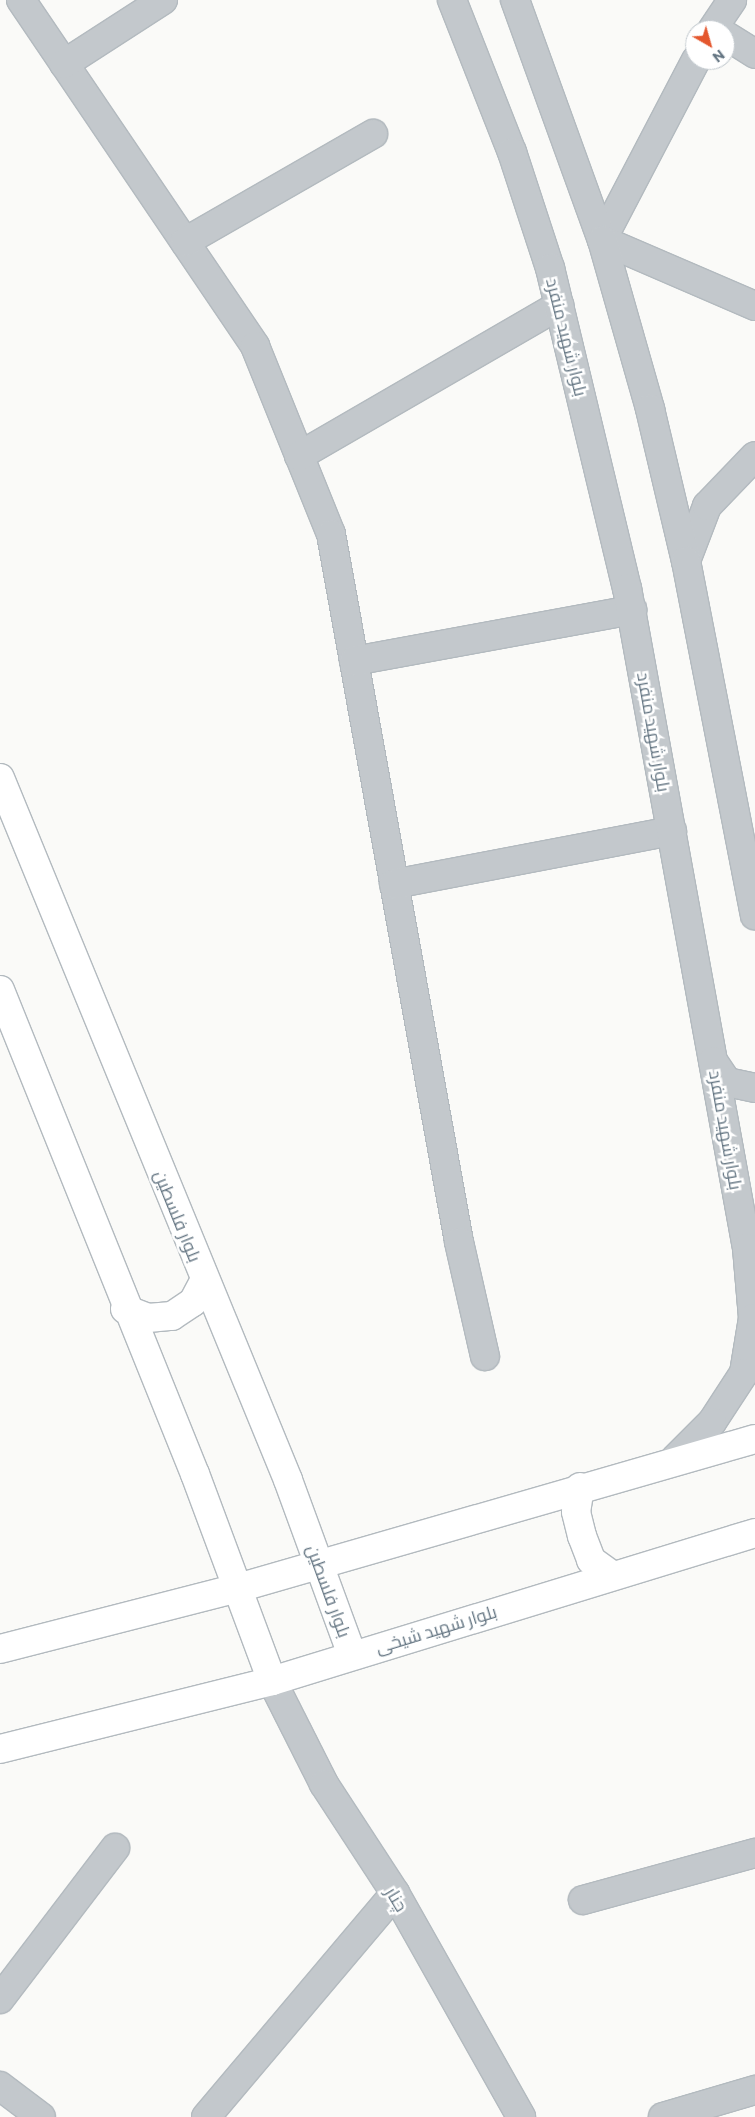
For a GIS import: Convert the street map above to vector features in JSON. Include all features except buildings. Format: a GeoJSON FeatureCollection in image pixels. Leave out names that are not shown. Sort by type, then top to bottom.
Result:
{"type":"FeatureCollection","features":[{"type":"Feature","properties":{"kind":"main road","name":"بلوار فلسطین"},"geometry":{"type":"LineString","coordinates":[[0,778],[319,1564],[352,1655]]}},
{"type":"Feature","properties":{"kind":"main road"},"geometry":{"type":"LineString","coordinates":[[0,990],[125,1309],[238,1588],[272,1682]]}},
{"type":"Feature","properties":{"kind":"main road"},"geometry":{"type":"LineString","coordinates":[[125,1309],[148,1318],[172,1316],[193,1302],[204,1280]]}},
{"type":"Feature","properties":{"kind":"main road"},"geometry":{"type":"LineString","coordinates":[[0,1649],[238,1588],[676,1459],[755,1438]]}},
{"type":"Feature","properties":{"kind":"main road"},"geometry":{"type":"LineString","coordinates":[[580,1487],[576,1512],[582,1536],[592,1560],[610,1574]]}},
{"type":"Feature","properties":{"kind":"main road","name":"بلوار شهید شیخی"},"geometry":{"type":"LineString","coordinates":[[0,1749],[272,1682],[610,1574],[755,1533]]}},
{"type":"Feature","properties":{"kind":"street"},"geometry":{"type":"LineString","coordinates":[[21,0],[255,346],[330,534],[459,1242],[485,1356]]}},
{"type":"Feature","properties":{"kind":"street"},"geometry":{"type":"LineString","coordinates":[[64,64],[163,0]]}},
{"type":"Feature","properties":{"kind":"street","name":"بلوار شهید منفرد"},"geometry":{"type":"LineString","coordinates":[[452,0],[512,152],[559,305],[632,610],[747,1248],[753,1318],[744,1373],[712,1422],[676,1459]]}},
{"type":"Feature","properties":{"kind":"street"},"geometry":{"type":"LineString","coordinates":[[515,0],[602,240],[650,409],[686,560],[755,915]]}},
{"type":"Feature","properties":{"kind":"street"},"geometry":{"type":"LineString","coordinates":[[722,20],[732,0]]}},
{"type":"Feature","properties":{"kind":"street"},"geometry":{"type":"LineString","coordinates":[[735,42],[755,54]]}},
{"type":"Feature","properties":{"kind":"street"},"geometry":{"type":"LineString","coordinates":[[602,240],[691,70]]}},
{"type":"Feature","properties":{"kind":"street"},"geometry":{"type":"LineString","coordinates":[[185,242],[372,134]]}},
{"type":"Feature","properties":{"kind":"street"},"geometry":{"type":"LineString","coordinates":[[602,240],[755,306]]}},
{"type":"Feature","properties":{"kind":"street"},"geometry":{"type":"LineString","coordinates":[[299,456],[559,305]]}},
{"type":"Feature","properties":{"kind":"street"},"geometry":{"type":"LineString","coordinates":[[686,560],[707,506],[755,456]]}},
{"type":"Feature","properties":{"kind":"street"},"geometry":{"type":"LineString","coordinates":[[354,661],[632,610]]}},
{"type":"Feature","properties":{"kind":"street"},"geometry":{"type":"LineString","coordinates":[[394,884],[672,831]]}},
{"type":"Feature","properties":{"kind":"street"},"geometry":{"type":"LineString","coordinates":[[713,1061],[727,1082],[755,1088]]}},
{"type":"Feature","properties":{"kind":"street","name":"چنار"},"geometry":{"type":"LineString","coordinates":[[272,1682],[324,1784],[394,1893],[521,2117]]}},
{"type":"Feature","properties":{"kind":"street"},"geometry":{"type":"LineString","coordinates":[[0,1999],[115,1848]]}},
{"type":"Feature","properties":{"kind":"street"},"geometry":{"type":"LineString","coordinates":[[583,1900],[755,1853]]}},
{"type":"Feature","properties":{"kind":"street"},"geometry":{"type":"LineString","coordinates":[[206,2117],[394,1893]]}},
{"type":"Feature","properties":{"kind":"street"},"geometry":{"type":"LineString","coordinates":[[0,2086],[41,2117]]}},
{"type":"Feature","properties":{"kind":"street"},"geometry":{"type":"LineString","coordinates":[[663,2117],[755,2090]]}}]}
